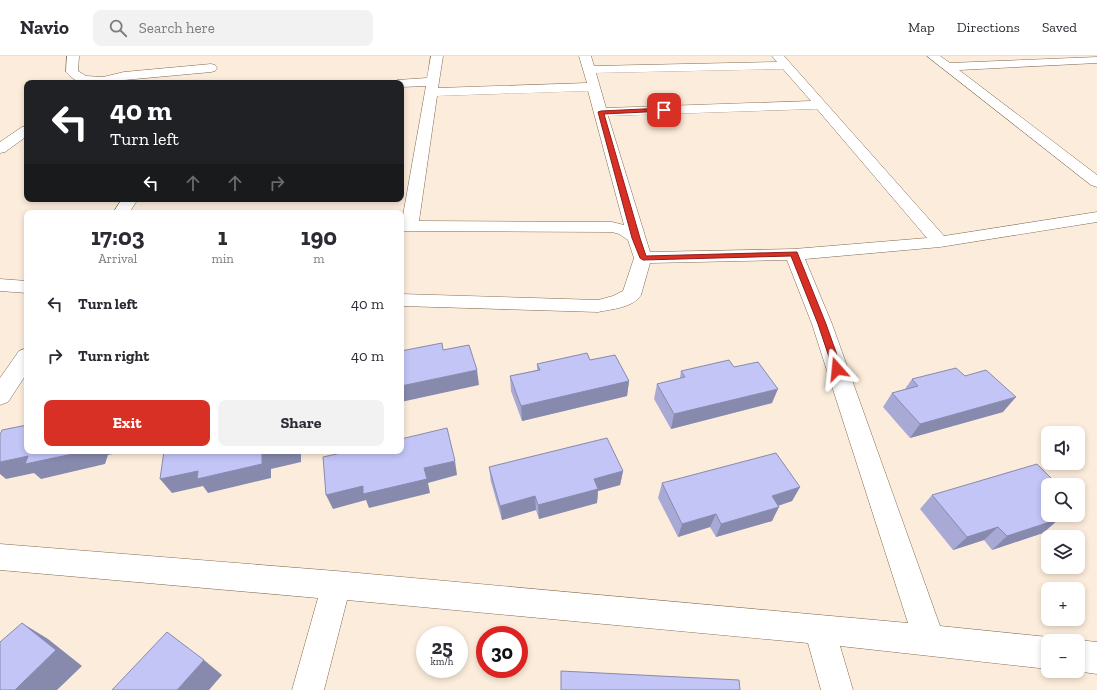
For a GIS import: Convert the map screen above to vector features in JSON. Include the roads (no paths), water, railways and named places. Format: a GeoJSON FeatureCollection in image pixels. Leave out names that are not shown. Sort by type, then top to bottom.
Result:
{"type":"FeatureCollection","features":[{"type":"Feature","properties":{"kind":"street"},"geometry":{"type":"LineString","coordinates":[[73,56],[72,72],[75,75],[91,80]]}},
{"type":"Feature","properties":{"kind":"street"},"geometry":{"type":"LineString","coordinates":[[107,80],[124,76],[208,73],[220,56]]}},
{"type":"Feature","properties":{"kind":"street"},"geometry":{"type":"LineString","coordinates":[[437,56],[406,226],[612,227],[625,230],[636,238]]}},
{"type":"Feature","properties":{"kind":"street"},"geometry":{"type":"LineString","coordinates":[[404,300],[598,306],[619,301],[631,295],[643,258],[636,238],[585,56]]}},
{"type":"Feature","properties":{"kind":"street"},"geometry":{"type":"LineString","coordinates":[[933,56],[1097,182]]}},
{"type":"Feature","properties":{"kind":"street"},"geometry":{"type":"LineString","coordinates":[[589,70],[782,60],[940,242]]}},
{"type":"Feature","properties":{"kind":"street"},"geometry":{"type":"LineString","coordinates":[[947,67],[1097,60]]}},
{"type":"Feature","properties":{"kind":"street"},"geometry":{"type":"LineString","coordinates":[[404,83],[432,87],[594,87]]}},
{"type":"Feature","properties":{"kind":"street"},"geometry":{"type":"LineString","coordinates":[[601,112],[820,104]]}},
{"type":"Feature","properties":{"kind":"street"},"geometry":{"type":"LineString","coordinates":[[0,149],[24,132]]}},
{"type":"Feature","properties":{"kind":"street"},"geometry":{"type":"LineString","coordinates":[[643,258],[794,254],[940,242],[1097,217]]}},
{"type":"Feature","properties":{"kind":"street"},"geometry":{"type":"LineString","coordinates":[[794,254],[822,324],[929,640]]}},
{"type":"Feature","properties":{"kind":"street"},"geometry":{"type":"LineString","coordinates":[[0,285],[24,286]]}},
{"type":"Feature","properties":{"kind":"street"},"geometry":{"type":"LineString","coordinates":[[0,396],[24,360]]}},
{"type":"Feature","properties":{"kind":"street"},"geometry":{"type":"LineString","coordinates":[[0,557],[336,585],[819,629],[1041,652]]}},
{"type":"Feature","properties":{"kind":"street"},"geometry":{"type":"LineString","coordinates":[[308,690],[336,585]]}},
{"type":"Feature","properties":{"kind":"street"},"geometry":{"type":"LineString","coordinates":[[819,629],[837,690]]}},
{"type":"Feature","properties":{"kind":"street"},"geometry":{"type":"LineString","coordinates":[[1085,657],[1097,658]]}}]}
